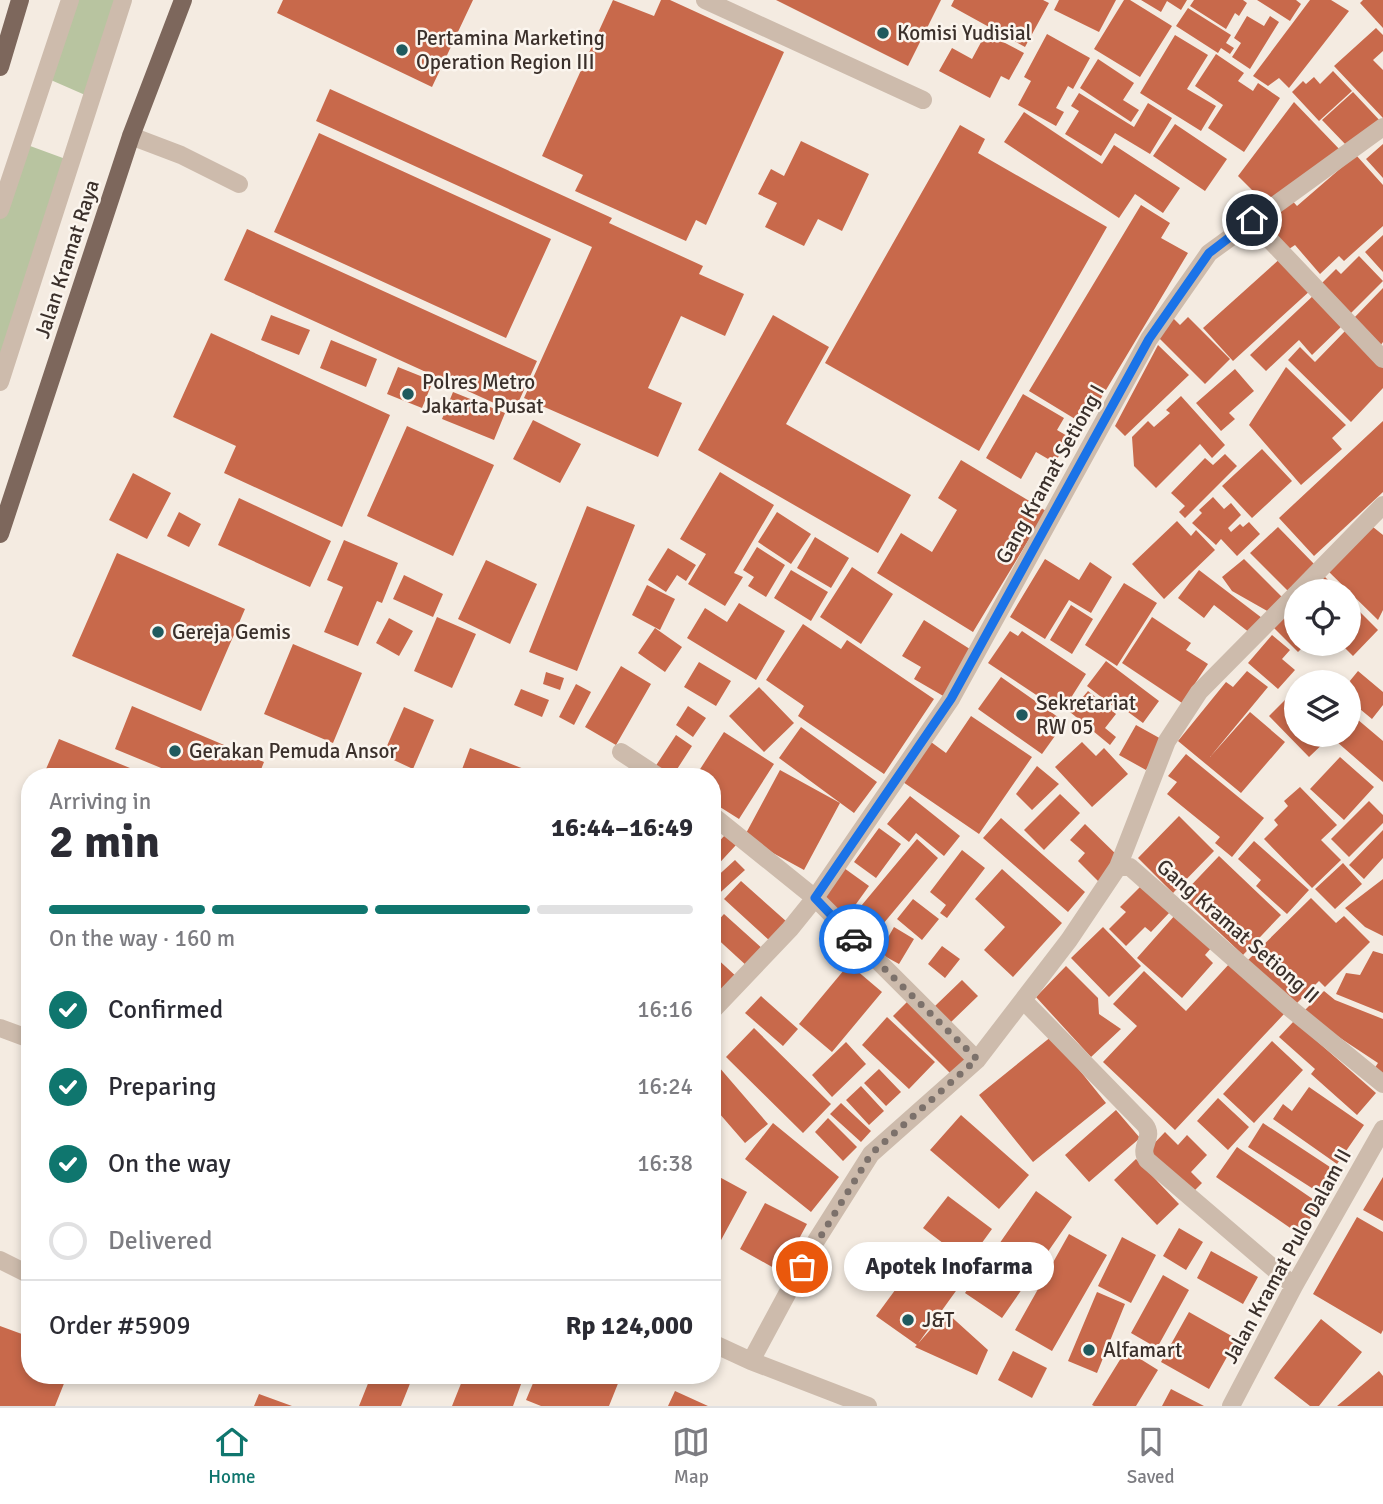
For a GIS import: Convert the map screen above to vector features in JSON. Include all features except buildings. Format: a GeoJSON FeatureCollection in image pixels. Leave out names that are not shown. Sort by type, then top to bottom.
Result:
{"type":"FeatureCollection","features":[{"type":"Feature","properties":{"kind":"main road"},"geometry":{"type":"LineString","coordinates":[[0,67],[20,0]]}},
{"type":"Feature","properties":{"kind":"main road","name":"Jalan Kramat Raya"},"geometry":{"type":"LineString","coordinates":[[0,534],[131,136],[183,0]]}},
{"type":"Feature","properties":{"kind":"street"},"geometry":{"type":"LineString","coordinates":[[0,210],[70,0]]}},
{"type":"Feature","properties":{"kind":"street"},"geometry":{"type":"LineString","coordinates":[[0,382],[123,0]]}},
{"type":"Feature","properties":{"kind":"street"},"geometry":{"type":"LineString","coordinates":[[705,0],[923,100]]}},
{"type":"Feature","properties":{"kind":"street","name":"Gang Kramat Setiong I"},"geometry":{"type":"LineString","coordinates":[[721,1002],[790,929],[815,898],[951,699],[1149,339],[1209,253],[1383,127]]}},
{"type":"Feature","properties":{"kind":"street"},"geometry":{"type":"LineString","coordinates":[[131,136],[181,155],[239,184]]}},
{"type":"Feature","properties":{"kind":"street"},"geometry":{"type":"LineString","coordinates":[[1252,220],[1383,359]]}},
{"type":"Feature","properties":{"kind":"street"},"geometry":{"type":"LineString","coordinates":[[1311,579],[1383,505]]}},
{"type":"Feature","properties":{"kind":"street"},"geometry":{"type":"LineString","coordinates":[[751,1361],[814,1244],[871,1154],[977,1059],[1069,940],[1118,867],[1167,741],[1199,692],[1284,606]]}},
{"type":"Feature","properties":{"kind":"street"},"geometry":{"type":"LineString","coordinates":[[621,752],[645,768]]}},
{"type":"Feature","properties":{"kind":"street"},"geometry":{"type":"LineString","coordinates":[[721,822],[815,898],[977,1059]]}},
{"type":"Feature","properties":{"kind":"street","name":"Gang Kramat Setiong II"},"geometry":{"type":"LineString","coordinates":[[1118,867],[1130,867],[1291,1009],[1383,1084]]}},
{"type":"Feature","properties":{"kind":"street"},"geometry":{"type":"LineString","coordinates":[[1023,1000],[1149,1130],[1150,1136],[1143,1148],[1147,1160],[1294,1286]]}},
{"type":"Feature","properties":{"kind":"street"},"geometry":{"type":"LineString","coordinates":[[0,1028],[21,1036]]}},
{"type":"Feature","properties":{"kind":"street","name":"Jalan Kramat Pulo Dalam II"},"geometry":{"type":"LineString","coordinates":[[1231,1406],[1294,1286],[1383,1129]]}},
{"type":"Feature","properties":{"kind":"street"},"geometry":{"type":"LineString","coordinates":[[0,1260],[21,1270]]}},
{"type":"Feature","properties":{"kind":"street"},"geometry":{"type":"LineString","coordinates":[[721,1347],[848,1402],[867,1406]]}},
{"type":"Feature","properties":{"kind":"green space"},"geometry":{"type":"Polygon","coordinates":[[[70,0],[123,0],[92,98],[44,77],[70,0]]]}},
{"type":"Feature","properties":{"kind":"green space"},"geometry":{"type":"Polygon","coordinates":[[[22,143],[71,161],[0,382],[0,211],[22,143]]]}},
{"type":"Feature","properties":{"kind":"way so far"},"geometry":{"type":"LineString","coordinates":[[802,1267],[871,1154],[977,1059],[854,939]]}},
{"type":"Feature","properties":{"kind":"place","name":"Komisi Yudisial"},"geometry":{"type":"Point","coordinates":[883,33]}},
{"type":"Feature","properties":{"kind":"place","name":"Pertamina Marketing Operation Region III"},"geometry":{"type":"Point","coordinates":[402,50]}},
{"type":"Feature","properties":{"kind":"place","name":"Polres Metro Jakarta Pusat"},"geometry":{"type":"Point","coordinates":[408,394]}},
{"type":"Feature","properties":{"kind":"place","name":"Gereja Gemis"},"geometry":{"type":"Point","coordinates":[158,632]}},
{"type":"Feature","properties":{"kind":"place","name":"Sekretariat RW 05"},"geometry":{"type":"Point","coordinates":[1022,715]}},
{"type":"Feature","properties":{"kind":"place","name":"Gerakan Pemuda Ansor"},"geometry":{"type":"Point","coordinates":[175,751]}},
{"type":"Feature","properties":{"kind":"place","name":"Apotek Inofarma"},"geometry":{"type":"Point","coordinates":[802,1267]}},
{"type":"Feature","properties":{"kind":"place","name":"J&T"},"geometry":{"type":"Point","coordinates":[908,1320]}},
{"type":"Feature","properties":{"kind":"place","name":"Alfamart"},"geometry":{"type":"Point","coordinates":[1089,1350]}},
{"type":"Feature","properties":{"kind":"route"},"geometry":{"type":"LineString","coordinates":[[854,939],[815,898],[951,699],[1149,339],[1209,253],[1252,220]]}}]}
